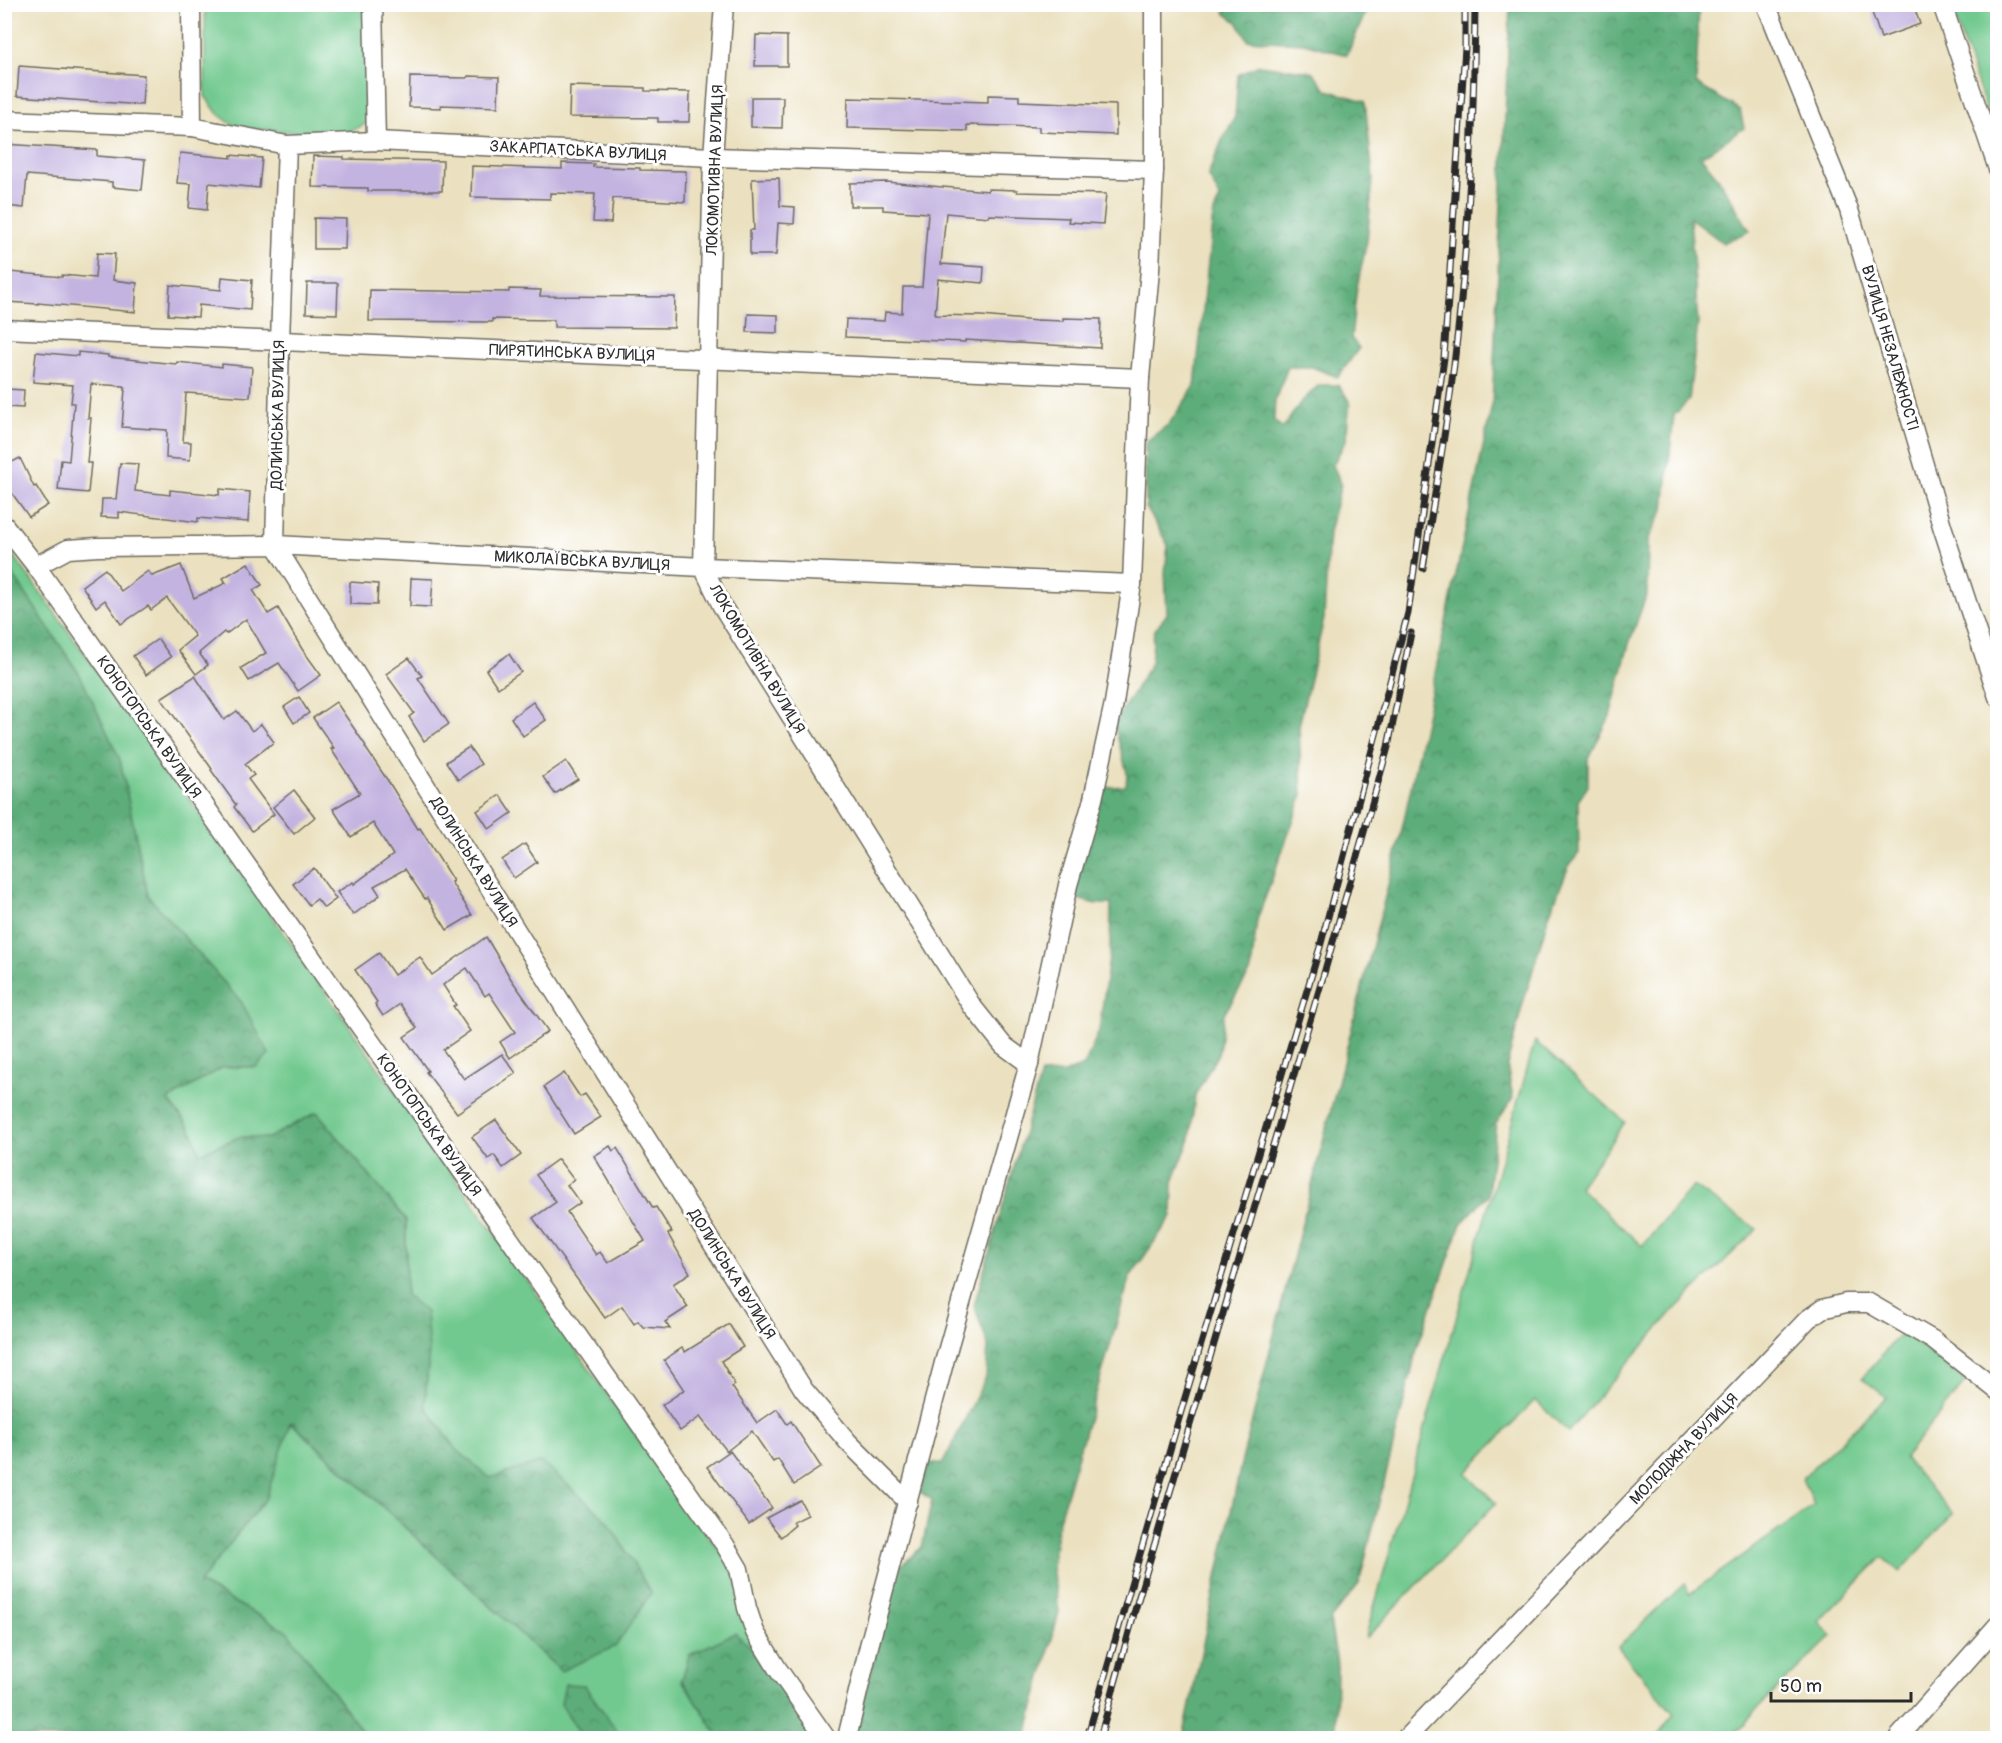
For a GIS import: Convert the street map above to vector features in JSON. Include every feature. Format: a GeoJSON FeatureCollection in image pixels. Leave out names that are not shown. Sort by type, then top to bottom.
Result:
{"type":"FeatureCollection","features":[{"type":"Feature","properties":{"kind":"street"},"geometry":{"type":"LineString","coordinates":[[191,4],[192,127]]}},
{"type":"Feature","properties":{"kind":"street"},"geometry":{"type":"LineString","coordinates":[[373,4],[376,141]]}},
{"type":"Feature","properties":{"kind":"street","name":"ЛОКОМОТИВНА ВУЛИЦЯ"},"geometry":{"type":"LineString","coordinates":[[723,4],[713,157],[710,358],[703,567],[722,606],[972,1006],[1003,1046],[1029,1064]]}},
{"type":"Feature","properties":{"kind":"street"},"geometry":{"type":"LineString","coordinates":[[847,1738],[948,1348],[1029,1064],[1068,885],[1093,799],[1114,703],[1132,584],[1140,378],[1150,270],[1154,170],[1154,4]]}},
{"type":"Feature","properties":{"kind":"street","name":"ВУЛИЦЯ НЕЗАЛЕЖНОСТІ"},"geometry":{"type":"LineString","coordinates":[[1766,4],[1849,210],[1942,526],[1998,697]]}},
{"type":"Feature","properties":{"kind":"street"},"geometry":{"type":"LineString","coordinates":[[1942,4],[1998,169]]}},
{"type":"Feature","properties":{"kind":"street","name":"ЗАКАРПАТСЬКА ВУЛИЦЯ"},"geometry":{"type":"LineString","coordinates":[[4,120],[192,127],[287,145],[376,141],[713,157],[1154,170]]}},
{"type":"Feature","properties":{"kind":"street","name":"ДОЛИНСЬКА ВУЛИЦЯ"},"geometry":{"type":"LineString","coordinates":[[287,145],[275,545],[804,1390],[848,1442],[908,1502]]}},
{"type":"Feature","properties":{"kind":"street","name":"ПИРЯТИНСЬКА ВУЛИЦЯ"},"geometry":{"type":"LineString","coordinates":[[4,329],[1140,378]]}},
{"type":"Feature","properties":{"kind":"street","name":"КОНОТОПСЬКА ВУЛИЦЯ"},"geometry":{"type":"LineString","coordinates":[[4,525],[36,566],[725,1545],[739,1569],[747,1608],[756,1632],[777,1668],[826,1738]]}},
{"type":"Feature","properties":{"kind":"street","name":"МИКОЛАЇВСЬКА ВУЛИЦЯ"},"geometry":{"type":"LineString","coordinates":[[36,566],[68,549],[275,545],[703,567],[1132,584]]}},
{"type":"Feature","properties":{"kind":"street","name":"МОЛОДІЖНА ВУЛИЦЯ"},"geometry":{"type":"LineString","coordinates":[[1406,1738],[1808,1319],[1822,1309],[1846,1303],[1869,1303],[1933,1340],[1998,1391]]}},
{"type":"Feature","properties":{"kind":"street"},"geometry":{"type":"LineString","coordinates":[[1898,1738],[1998,1625]]}},
{"type":"Feature","properties":{"kind":"green space"},"geometry":{"type":"Polygon","coordinates":[[[205,5],[367,5],[369,122],[350,132],[298,132],[237,128],[218,114],[205,96],[205,5]]]}},
{"type":"Feature","properties":{"kind":"green space"},"geometry":{"type":"Polygon","coordinates":[[[1220,5],[1368,5],[1347,55],[1304,43],[1248,40],[1237,22],[1226,14],[1220,5]]]}},
{"type":"Feature","properties":{"kind":"green space"},"geometry":{"type":"Polygon","coordinates":[[[1510,5],[1699,5],[1696,84],[1740,110],[1744,128],[1701,157],[1719,179],[1750,231],[1723,243],[1690,218],[1698,323],[1689,400],[1674,415],[1664,509],[1648,540],[1647,593],[1629,644],[1610,716],[1588,760],[1588,786],[1578,801],[1579,853],[1569,866],[1548,918],[1522,1007],[1507,1065],[1513,1098],[1496,1123],[1488,1195],[1461,1224],[1418,1345],[1359,1584],[1330,1620],[1337,1664],[1336,1738],[1183,1738],[1241,1464],[1401,834],[1492,405],[1510,5]]]}},
{"type":"Feature","properties":{"kind":"green space"},"geometry":{"type":"Polygon","coordinates":[[[1950,5],[1997,5],[1997,140],[1950,5]]]}},
{"type":"Feature","properties":{"kind":"green space"},"geometry":{"type":"Polygon","coordinates":[[[1259,65],[1313,72],[1327,90],[1365,101],[1373,178],[1367,241],[1357,287],[1351,338],[1359,348],[1338,377],[1312,367],[1288,367],[1275,400],[1274,421],[1283,428],[1300,403],[1319,385],[1338,385],[1350,401],[1346,440],[1333,465],[1341,484],[1329,532],[1324,619],[1299,726],[1302,797],[1257,920],[1251,971],[1224,1014],[1219,1052],[1195,1096],[1190,1139],[1173,1182],[1172,1216],[1130,1277],[1058,1523],[1052,1567],[1059,1612],[1026,1738],[854,1738],[897,1569],[922,1547],[932,1500],[920,1492],[928,1463],[943,1463],[986,1377],[988,1345],[974,1305],[1041,1074],[1064,1073],[1084,1066],[1099,1031],[1110,950],[1111,904],[1096,904],[1073,898],[1099,788],[1126,786],[1127,773],[1114,724],[1151,663],[1154,631],[1167,614],[1165,573],[1168,545],[1146,507],[1145,442],[1169,424],[1195,386],[1213,215],[1220,198],[1208,175],[1222,140],[1235,117],[1238,75],[1259,65]]]}},
{"type":"Feature","properties":{"kind":"green space"},"geometry":{"type":"Polygon","coordinates":[[[4,542],[209,826],[691,1514],[731,1565],[762,1658],[682,1680],[720,1738],[621,1738],[584,1685],[561,1704],[583,1738],[367,1738],[287,1631],[199,1583],[266,1498],[290,1422],[561,1671],[490,1479],[457,1450],[425,1406],[429,1349],[406,1295],[406,1220],[317,1112],[269,1138],[240,1137],[200,1153],[190,1128],[168,1100],[223,1067],[256,1067],[242,1003],[148,896],[120,760],[80,675],[5,563],[4,542]]]}},
{"type":"Feature","properties":{"kind":"green space"},"geometry":{"type":"Polygon","coordinates":[[[5,563],[80,675],[120,760],[148,896],[242,1003],[269,1054],[256,1067],[223,1067],[168,1100],[190,1128],[200,1153],[240,1137],[269,1138],[317,1112],[406,1220],[406,1295],[426,1312],[429,1349],[425,1406],[457,1450],[490,1478],[542,1462],[608,1521],[651,1593],[616,1646],[561,1671],[291,1422],[266,1498],[199,1583],[287,1631],[367,1738],[5,1738],[5,563]]]}},
{"type":"Feature","properties":{"kind":"green space"},"geometry":{"type":"Polygon","coordinates":[[[1535,1041],[1625,1122],[1579,1187],[1642,1246],[1693,1186],[1757,1229],[1675,1309],[1568,1432],[1535,1400],[1466,1473],[1496,1503],[1365,1639],[1535,1041]]]}},
{"type":"Feature","properties":{"kind":"green space"},"geometry":{"type":"Polygon","coordinates":[[[1902,1332],[1966,1381],[1904,1458],[1953,1514],[1900,1572],[1883,1557],[1819,1621],[1832,1636],[1730,1738],[1655,1738],[1674,1714],[1618,1647],[1685,1583],[1689,1594],[1814,1505],[1802,1479],[1886,1397],[1862,1378],[1902,1332]]]}},
{"type":"Feature","properties":{"kind":"green space"},"geometry":{"type":"Polygon","coordinates":[[[735,1633],[762,1658],[818,1738],[720,1738],[682,1680],[689,1655],[735,1633]]]}},
{"type":"Feature","properties":{"kind":"green space"},"geometry":{"type":"Polygon","coordinates":[[[565,1684],[584,1685],[621,1738],[583,1738],[561,1704],[565,1684]]]}},
{"type":"Feature","properties":{"kind":"building"},"geometry":{"type":"Polygon","coordinates":[[[1869,4],[1913,4],[1920,24],[1881,38],[1869,4]]]}},
{"type":"Feature","properties":{"kind":"building"},"geometry":{"type":"Polygon","coordinates":[[[756,35],[787,36],[787,66],[755,66],[756,35]]]}},
{"type":"Feature","properties":{"kind":"building"},"geometry":{"type":"Polygon","coordinates":[[[19,66],[144,75],[142,105],[17,96],[19,66]]]}},
{"type":"Feature","properties":{"kind":"building"},"geometry":{"type":"Polygon","coordinates":[[[468,76],[499,77],[498,107],[441,105],[441,108],[409,107],[410,77],[467,78],[468,76]]]}},
{"type":"Feature","properties":{"kind":"building"},"geometry":{"type":"Polygon","coordinates":[[[570,86],[690,92],[689,122],[658,122],[658,118],[569,117],[570,86]]]}},
{"type":"Feature","properties":{"kind":"building"},"geometry":{"type":"Polygon","coordinates":[[[988,95],[1019,96],[1019,101],[1116,105],[1116,135],[1039,132],[1039,127],[967,125],[967,131],[847,128],[848,98],[988,102],[988,95]]]}},
{"type":"Feature","properties":{"kind":"building"},"geometry":{"type":"Polygon","coordinates":[[[751,97],[783,97],[782,128],[751,127],[751,97]]]}},
{"type":"Feature","properties":{"kind":"building"},"geometry":{"type":"Polygon","coordinates":[[[4,144],[97,150],[97,156],[145,160],[142,190],[112,187],[112,182],[27,175],[24,208],[6,206],[7,204],[4,204],[4,144]]]}},
{"type":"Feature","properties":{"kind":"building"},"geometry":{"type":"Polygon","coordinates":[[[180,153],[231,158],[231,155],[262,158],[259,188],[209,183],[207,210],[189,208],[191,184],[177,183],[180,153]]]}},
{"type":"Feature","properties":{"kind":"building"},"geometry":{"type":"Polygon","coordinates":[[[313,156],[344,157],[344,159],[443,161],[442,191],[368,191],[368,188],[312,187],[313,156]]]}},
{"type":"Feature","properties":{"kind":"building"},"geometry":{"type":"Polygon","coordinates":[[[562,163],[594,164],[593,167],[686,171],[685,202],[613,198],[611,223],[593,222],[595,194],[550,193],[550,199],[471,197],[472,166],[562,169],[562,163]]]}},
{"type":"Feature","properties":{"kind":"building"},"geometry":{"type":"Polygon","coordinates":[[[779,178],[780,206],[795,207],[794,224],[778,223],[776,255],[750,255],[750,230],[754,230],[752,179],[779,178]]]}},
{"type":"Feature","properties":{"kind":"building"},"geometry":{"type":"Polygon","coordinates":[[[886,182],[988,191],[988,189],[1106,194],[1103,224],[1068,222],[1069,218],[989,215],[989,217],[946,213],[941,264],[984,267],[983,283],[938,279],[935,315],[1037,321],[1063,321],[1063,318],[1101,319],[1100,348],[965,340],[965,342],[845,337],[846,319],[884,321],[885,312],[902,313],[903,287],[922,287],[928,213],[883,210],[883,206],[850,206],[850,183],[886,182]]]}},
{"type":"Feature","properties":{"kind":"building"},"geometry":{"type":"Polygon","coordinates":[[[314,218],[346,219],[345,249],[314,249],[314,218]]]}},
{"type":"Feature","properties":{"kind":"building"},"geometry":{"type":"Polygon","coordinates":[[[97,253],[115,254],[113,280],[137,283],[135,312],[7,302],[10,272],[95,278],[97,253]]]}},
{"type":"Feature","properties":{"kind":"building"},"geometry":{"type":"Polygon","coordinates":[[[222,277],[252,280],[250,310],[199,305],[198,317],[168,315],[170,285],[221,290],[222,277]]]}},
{"type":"Feature","properties":{"kind":"building"},"geometry":{"type":"Polygon","coordinates":[[[307,283],[338,283],[337,314],[306,313],[307,283]]]}},
{"type":"Feature","properties":{"kind":"building"},"geometry":{"type":"Polygon","coordinates":[[[509,289],[541,290],[540,296],[675,297],[674,328],[554,327],[554,320],[369,321],[370,290],[509,292],[509,289]]]}},
{"type":"Feature","properties":{"kind":"building"},"geometry":{"type":"Polygon","coordinates":[[[748,314],[778,315],[778,333],[747,332],[748,314]]]}},
{"type":"Feature","properties":{"kind":"building"},"geometry":{"type":"Polygon","coordinates":[[[36,352],[78,356],[78,352],[176,364],[177,362],[222,367],[222,364],[252,367],[250,397],[186,393],[183,442],[191,442],[190,460],[166,458],[167,430],[122,427],[124,386],[91,384],[87,463],[91,463],[88,493],[58,490],[61,460],[69,461],[74,403],[71,403],[73,385],[33,382],[36,352]]]}},
{"type":"Feature","properties":{"kind":"building"},"geometry":{"type":"Polygon","coordinates":[[[6,389],[24,390],[23,408],[5,407],[6,389]]]}},
{"type":"Feature","properties":{"kind":"building"},"geometry":{"type":"Polygon","coordinates":[[[20,458],[34,487],[36,486],[48,505],[29,517],[4,482],[4,466],[20,458]]]}},
{"type":"Feature","properties":{"kind":"building"},"geometry":{"type":"Polygon","coordinates":[[[120,463],[138,464],[135,491],[170,495],[170,490],[219,495],[220,489],[250,492],[248,522],[198,518],[198,522],[119,512],[119,518],[101,517],[102,499],[116,499],[120,463]]]}},
{"type":"Feature","properties":{"kind":"building"},"geometry":{"type":"Polygon","coordinates":[[[248,563],[262,585],[253,590],[268,614],[278,608],[302,649],[321,675],[298,691],[279,663],[249,681],[241,668],[266,653],[246,619],[226,634],[224,632],[199,653],[208,665],[196,674],[178,650],[195,636],[167,598],[151,610],[148,606],[121,624],[105,600],[96,607],[82,586],[105,569],[121,591],[148,571],[152,576],[181,565],[194,598],[226,583],[223,578],[248,563]]]}},
{"type":"Feature","properties":{"kind":"building"},"geometry":{"type":"Polygon","coordinates":[[[411,578],[433,579],[431,607],[410,606],[411,578]]]}},
{"type":"Feature","properties":{"kind":"building"},"geometry":{"type":"Polygon","coordinates":[[[350,582],[378,584],[377,605],[350,604],[350,582]]]}},
{"type":"Feature","properties":{"kind":"building"},"geometry":{"type":"Polygon","coordinates":[[[158,639],[171,657],[146,675],[133,656],[158,639]]]}},
{"type":"Feature","properties":{"kind":"building"},"geometry":{"type":"Polygon","coordinates":[[[509,654],[521,672],[498,688],[486,670],[509,654]]]}},
{"type":"Feature","properties":{"kind":"building"},"geometry":{"type":"Polygon","coordinates":[[[409,658],[422,676],[418,678],[449,724],[424,741],[409,717],[414,713],[386,674],[409,658]]]}},
{"type":"Feature","properties":{"kind":"building"},"geometry":{"type":"Polygon","coordinates":[[[195,676],[224,720],[237,711],[252,731],[261,724],[274,742],[245,764],[254,775],[248,779],[274,814],[252,831],[234,807],[236,805],[212,769],[161,698],[195,676]]]}},
{"type":"Feature","properties":{"kind":"building"},"geometry":{"type":"Polygon","coordinates":[[[299,697],[309,713],[294,723],[284,707],[299,697]]]}},
{"type":"Feature","properties":{"kind":"building"},"geometry":{"type":"Polygon","coordinates":[[[336,702],[418,829],[420,828],[472,915],[447,930],[405,869],[374,886],[380,895],[353,915],[337,892],[353,882],[354,884],[393,855],[373,823],[351,837],[333,809],[360,793],[331,749],[334,748],[313,718],[336,702]]]}},
{"type":"Feature","properties":{"kind":"building"},"geometry":{"type":"Polygon","coordinates":[[[533,702],[546,720],[523,736],[511,718],[533,702]]]}},
{"type":"Feature","properties":{"kind":"building"},"geometry":{"type":"Polygon","coordinates":[[[469,747],[481,764],[458,780],[446,762],[469,747]]]}},
{"type":"Feature","properties":{"kind":"building"},"geometry":{"type":"Polygon","coordinates":[[[566,761],[578,779],[555,794],[543,777],[566,761]]]}},
{"type":"Feature","properties":{"kind":"building"},"geometry":{"type":"Polygon","coordinates":[[[294,790],[315,817],[294,834],[273,807],[294,790]]]}},
{"type":"Feature","properties":{"kind":"building"},"geometry":{"type":"Polygon","coordinates":[[[500,795],[512,813],[489,829],[477,811],[500,795]]]}},
{"type":"Feature","properties":{"kind":"building"},"geometry":{"type":"Polygon","coordinates":[[[525,844],[537,862],[514,878],[502,860],[525,844]]]}},
{"type":"Feature","properties":{"kind":"building"},"geometry":{"type":"Polygon","coordinates":[[[314,868],[336,899],[324,908],[317,899],[309,905],[293,884],[314,868]]]}},
{"type":"Feature","properties":{"kind":"building"},"geometry":{"type":"Polygon","coordinates":[[[486,937],[511,979],[548,1031],[510,1058],[500,1042],[515,1032],[489,993],[485,996],[467,968],[443,985],[456,1005],[453,1006],[470,1031],[443,1050],[464,1079],[502,1054],[516,1073],[457,1113],[426,1072],[428,1071],[404,1037],[417,1028],[400,1004],[383,1016],[375,1004],[377,1002],[355,970],[379,953],[394,975],[420,957],[432,975],[486,937]]]}},
{"type":"Feature","properties":{"kind":"building"},"geometry":{"type":"Polygon","coordinates":[[[564,1073],[580,1097],[585,1094],[601,1117],[574,1134],[544,1087],[564,1073]]]}},
{"type":"Feature","properties":{"kind":"building"},"geometry":{"type":"Polygon","coordinates":[[[496,1120],[521,1155],[503,1168],[494,1155],[488,1159],[472,1137],[496,1120]]]}},
{"type":"Feature","properties":{"kind":"building"},"geometry":{"type":"Polygon","coordinates":[[[610,1146],[613,1151],[617,1148],[653,1208],[656,1207],[672,1232],[668,1234],[690,1273],[673,1284],[688,1307],[665,1322],[670,1329],[643,1327],[638,1321],[634,1324],[622,1306],[605,1318],[533,1218],[556,1202],[536,1175],[558,1159],[574,1180],[567,1185],[580,1203],[567,1212],[596,1255],[600,1252],[608,1263],[645,1241],[594,1156],[610,1146]]]}},
{"type":"Feature","properties":{"kind":"building"},"geometry":{"type":"Polygon","coordinates":[[[729,1324],[743,1347],[721,1361],[735,1385],[732,1387],[757,1423],[777,1409],[787,1424],[791,1421],[821,1467],[794,1485],[778,1459],[773,1462],[752,1431],[727,1451],[700,1417],[680,1431],[662,1405],[684,1390],[664,1360],[682,1348],[685,1352],[729,1324]]]}},
{"type":"Feature","properties":{"kind":"building"},"geometry":{"type":"Polygon","coordinates":[[[730,1451],[772,1508],[749,1524],[707,1467],[730,1451]]]}},
{"type":"Feature","properties":{"kind":"building"},"geometry":{"type":"Polygon","coordinates":[[[800,1500],[808,1515],[793,1522],[795,1525],[781,1537],[766,1518],[800,1500]]]}},
{"type":"Feature","properties":{"kind":"railway"},"geometry":{"type":"LineString","coordinates":[[1087,1738],[1184,1401],[1320,947],[1408,613],[1444,358],[1465,47],[1465,4]]}},
{"type":"Feature","properties":{"kind":"railway"},"geometry":{"type":"LineString","coordinates":[[1423,568],[1448,409],[1460,312],[1470,180],[1475,4]]}},
{"type":"Feature","properties":{"kind":"railway"},"geometry":{"type":"LineString","coordinates":[[1100,1738],[1135,1610],[1325,970],[1388,747],[1411,633]]}}]}
